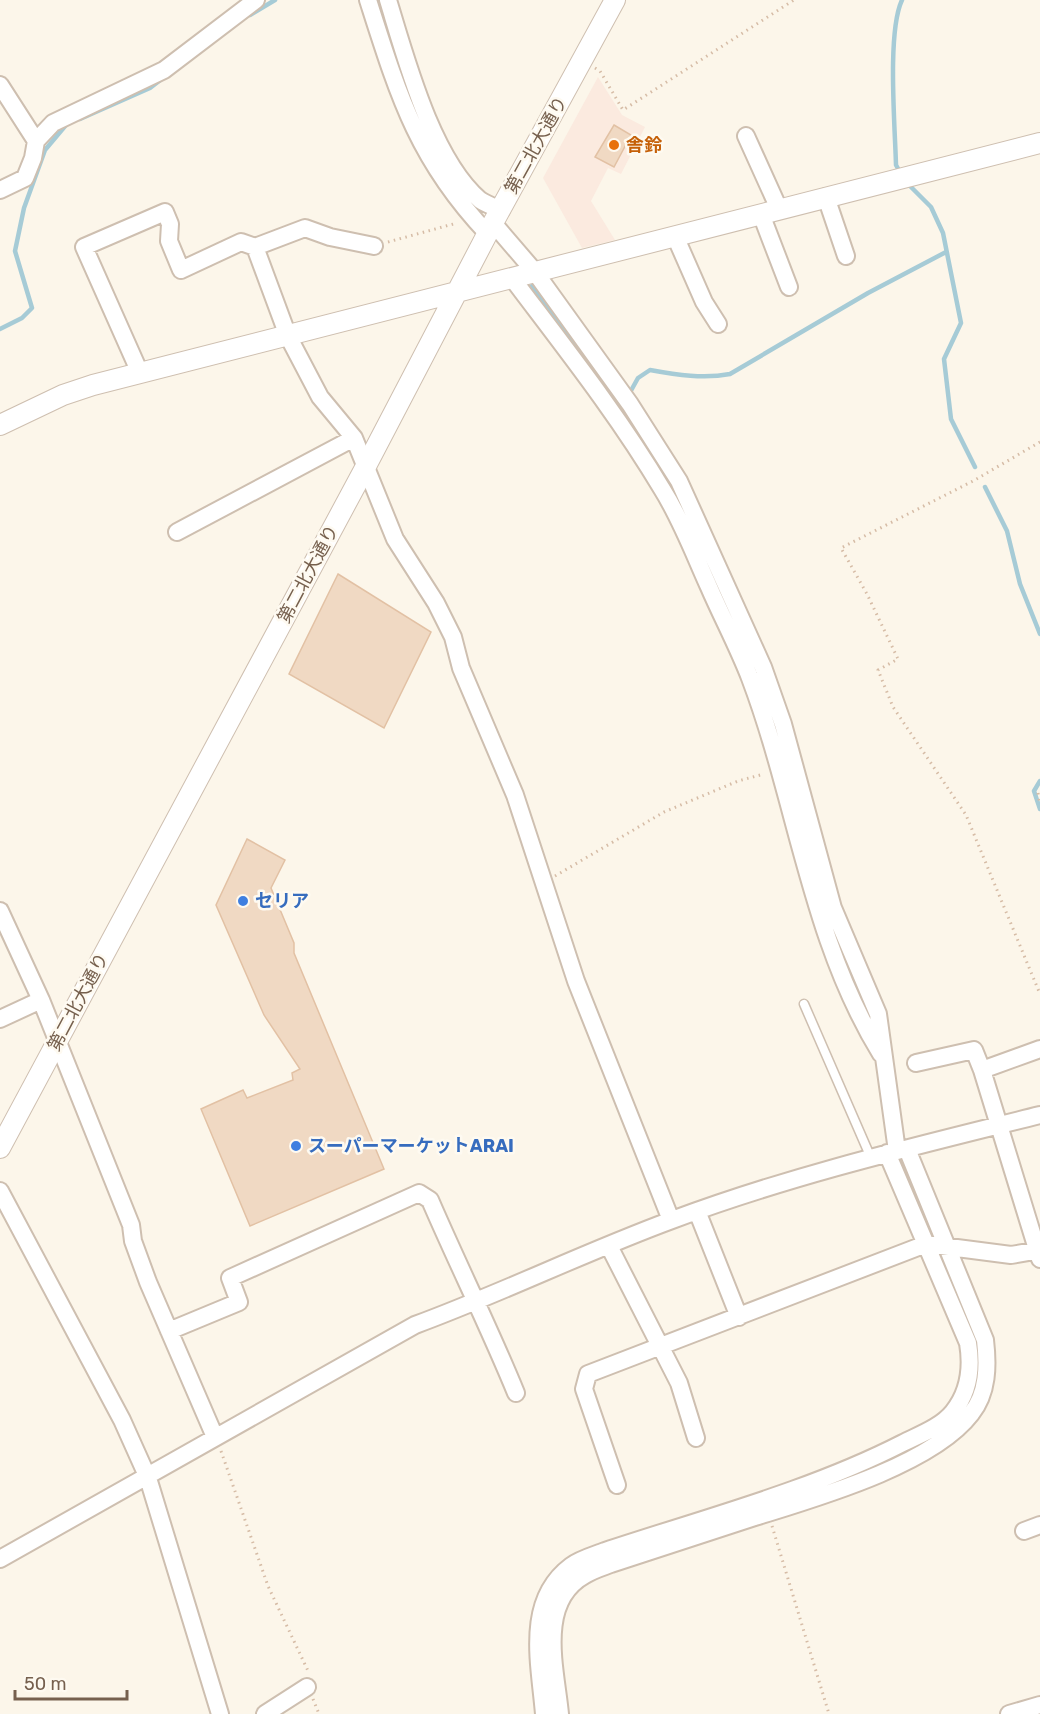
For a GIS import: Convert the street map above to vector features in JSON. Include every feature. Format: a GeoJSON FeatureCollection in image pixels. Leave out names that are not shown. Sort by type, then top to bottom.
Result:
{"type":"FeatureCollection","features":[{"type":"Feature","properties":{"kind":"street"},"geometry":{"type":"LineString","coordinates":[[0,190],[25,178],[33,158],[36,141],[53,123],[164,70],[256,0]]}},
{"type":"Feature","properties":{"kind":"street","name":"第二北大通り"},"geometry":{"type":"LineString","coordinates":[[0,1148],[365,468],[457,293],[489,221],[583,61],[615,0]]}},
{"type":"Feature","properties":{"kind":"street"},"geometry":{"type":"LineString","coordinates":[[379,3],[438,138],[459,176],[481,200],[489,221]]}},
{"type":"Feature","properties":{"kind":"street"},"geometry":{"type":"LineString","coordinates":[[379,3],[398,95],[417,136],[447,188],[489,221],[535,272],[630,404],[679,481],[755,670],[779,770],[819,914],[862,1023],[884,1060]]}},
{"type":"Feature","properties":{"kind":"street"},"geometry":{"type":"LineString","coordinates":[[0,85],[36,141]]}},
{"type":"Feature","properties":{"kind":"street"},"geometry":{"type":"LineString","coordinates":[[746,136],[770,212],[789,287]]}},
{"type":"Feature","properties":{"kind":"street"},"geometry":{"type":"LineString","coordinates":[[0,424],[63,395],[140,373],[1040,143]]}},
{"type":"Feature","properties":{"kind":"street"},"geometry":{"type":"LineString","coordinates":[[826,197],[846,256]]}},
{"type":"Feature","properties":{"kind":"street"},"geometry":{"type":"LineString","coordinates":[[140,373],[84,247],[165,212],[170,224],[169,241],[181,270],[241,242],[255,247],[305,228],[330,237],[374,246]]}},
{"type":"Feature","properties":{"kind":"street"},"geometry":{"type":"LineString","coordinates":[[675,236],[704,302],[718,324]]}},
{"type":"Feature","properties":{"kind":"street"},"geometry":{"type":"LineString","coordinates":[[255,247],[288,336],[320,398],[354,438],[394,539],[436,603],[453,637],[461,668],[514,795],[576,981],[671,1220]]}},
{"type":"Feature","properties":{"kind":"street"},"geometry":{"type":"LineString","coordinates":[[512,278],[615,415],[664,490],[783,724],[833,908],[878,1014],[884,1060],[890,1153],[968,1343],[971,1363],[964,1395],[952,1413],[936,1426],[848,1470],[605,1551],[571,1565],[551,1587],[541,1608],[537,1634],[544,1714]]}},
{"type":"Feature","properties":{"kind":"street"},"geometry":{"type":"LineString","coordinates":[[177,532],[354,438]]}},
{"type":"Feature","properties":{"kind":"street"},"geometry":{"type":"LineString","coordinates":[[0,911],[41,1000],[93,1125],[131,1225],[133,1241],[215,1437]]}},
{"type":"Feature","properties":{"kind":"street"},"geometry":{"type":"LineString","coordinates":[[0,1019],[41,1000]]}},
{"type":"Feature","properties":{"kind":"street"},"geometry":{"type":"LineString","coordinates":[[982,1070],[1040,1049]]}},
{"type":"Feature","properties":{"kind":"street"},"geometry":{"type":"LineString","coordinates":[[617,1485],[584,1389],[588,1374],[926,1244],[1011,1255],[1039,1254],[974,1050],[916,1063]]}},
{"type":"Feature","properties":{"kind":"street"},"geometry":{"type":"LineString","coordinates":[[0,1559],[148,1478],[215,1437],[415,1325],[476,1303],[671,1220],[785,1181],[1040,1115]]}},
{"type":"Feature","properties":{"kind":"street"},"geometry":{"type":"LineString","coordinates":[[560,1714],[552,1626],[557,1607],[568,1590],[583,1576],[611,1564],[871,1477],[945,1439],[971,1414],[979,1402],[988,1362],[984,1340],[949,1248],[890,1153]]}},
{"type":"Feature","properties":{"kind":"street"},"geometry":{"type":"LineString","coordinates":[[0,1191],[122,1420],[148,1478],[220,1714]]}},
{"type":"Feature","properties":{"kind":"street"},"geometry":{"type":"LineString","coordinates":[[170,1331],[239,1302],[230,1278],[419,1193],[430,1200],[516,1393]]}},
{"type":"Feature","properties":{"kind":"street"},"geometry":{"type":"LineString","coordinates":[[697,1211],[739,1317]]}},
{"type":"Feature","properties":{"kind":"street"},"geometry":{"type":"LineString","coordinates":[[609,1246],[661,1344],[688,1407],[696,1438]]}},
{"type":"Feature","properties":{"kind":"street"},"geometry":{"type":"LineString","coordinates":[[265,1714],[307,1687]]}},
{"type":"Feature","properties":{"kind":"street"},"geometry":{"type":"LineString","coordinates":[[1010,1714],[1040,1705]]}},
{"type":"Feature","properties":{"kind":"lane"},"geometry":{"type":"LineString","coordinates":[[804,1004],[890,1153]]}},
{"type":"Feature","properties":{"kind":"path"},"geometry":{"type":"LineString","coordinates":[[583,61],[600,71],[623,110],[794,0]]}},
{"type":"Feature","properties":{"kind":"path"},"geometry":{"type":"LineString","coordinates":[[374,246],[489,221]]}},
{"type":"Feature","properties":{"kind":"path"},"geometry":{"type":"LineString","coordinates":[[1040,442],[973,482],[841,548],[896,651],[898,659],[878,670],[893,706],[966,815],[1040,994]]}},
{"type":"Feature","properties":{"kind":"path"},"geometry":{"type":"LineString","coordinates":[[543,882],[573,868],[664,812],[738,782],[779,770]]}},
{"type":"Feature","properties":{"kind":"path"},"geometry":{"type":"LineString","coordinates":[[1038,793],[1040,804]]}},
{"type":"Feature","properties":{"kind":"path"},"geometry":{"type":"LineString","coordinates":[[215,1437],[234,1483],[268,1586],[309,1674],[307,1687]]}},
{"type":"Feature","properties":{"kind":"path"},"geometry":{"type":"LineString","coordinates":[[768,1513],[829,1714]]}},
{"type":"Feature","properties":{"kind":"shaded area"},"geometry":{"type":"Polygon","coordinates":[[[598,77],[622,115],[645,127],[621,174],[608,168],[591,201],[615,240],[582,248],[543,178],[598,77]]]}},
{"type":"Feature","properties":{"kind":"building"},"geometry":{"type":"Polygon","coordinates":[[[614,125],[631,135],[614,167],[595,157],[614,125]]]}},
{"type":"Feature","properties":{"kind":"building"},"geometry":{"type":"Polygon","coordinates":[[[338,574],[431,632],[384,728],[289,674],[338,574]]]}},
{"type":"Feature","properties":{"kind":"building"},"geometry":{"type":"Polygon","coordinates":[[[247,839],[285,860],[271,888],[294,943],[294,953],[384,1169],[250,1226],[201,1109],[243,1090],[247,1098],[293,1080],[292,1073],[300,1069],[264,1015],[216,905],[247,839]]]}},
{"type":"Feature","properties":{"kind":"waterway"},"geometry":{"type":"LineString","coordinates":[[250,15],[275,0]]}},
{"type":"Feature","properties":{"kind":"waterway"},"geometry":{"type":"LineString","coordinates":[[380,0],[393,52]]}},
{"type":"Feature","properties":{"kind":"waterway"},"geometry":{"type":"LineString","coordinates":[[901,174],[896,165],[893,56],[897,15],[902,0]]}},
{"type":"Feature","properties":{"kind":"waterway"},"geometry":{"type":"LineString","coordinates":[[80,119],[150,88],[163,78]]}},
{"type":"Feature","properties":{"kind":"waterway"},"geometry":{"type":"LineString","coordinates":[[0,329],[22,318],[32,308],[15,251],[24,208],[45,150],[66,125]]}},
{"type":"Feature","properties":{"kind":"waterway"},"geometry":{"type":"LineString","coordinates":[[906,182],[931,207],[943,233],[961,323],[944,359],[951,419],[975,467]]}},
{"type":"Feature","properties":{"kind":"waterway"},"geometry":{"type":"LineString","coordinates":[[628,396],[638,378],[650,370],[690,376],[730,374],[868,293],[946,252]]}},
{"type":"Feature","properties":{"kind":"waterway"},"geometry":{"type":"LineString","coordinates":[[532,286],[622,408],[676,497]]}},
{"type":"Feature","properties":{"kind":"waterway"},"geometry":{"type":"LineString","coordinates":[[985,487],[1007,531],[1020,584],[1040,634]]}},
{"type":"Feature","properties":{"kind":"waterway"},"geometry":{"type":"LineString","coordinates":[[1040,781],[1034,791],[1040,809]]}},
{"type":"Feature","properties":{"kind":"waterway"},"geometry":{"type":"LineString","coordinates":[[836,935],[859,994]]}},
{"type":"Feature","properties":{"kind":"waterway"},"geometry":{"type":"LineString","coordinates":[[907,1176],[934,1240]]}},
{"type":"Feature","properties":{"kind":"waterway"},"geometry":{"type":"LineString","coordinates":[[938,1250],[978,1348]]}},
{"type":"Feature","properties":{"kind":"place","name":"舎鈴"},"geometry":{"type":"Point","coordinates":[614,145]}},
{"type":"Feature","properties":{"kind":"place","name":"セリア"},"geometry":{"type":"Point","coordinates":[243,901]}},
{"type":"Feature","properties":{"kind":"place","name":"スーパーマーケットARAI"},"geometry":{"type":"Point","coordinates":[296,1146]}}]}
